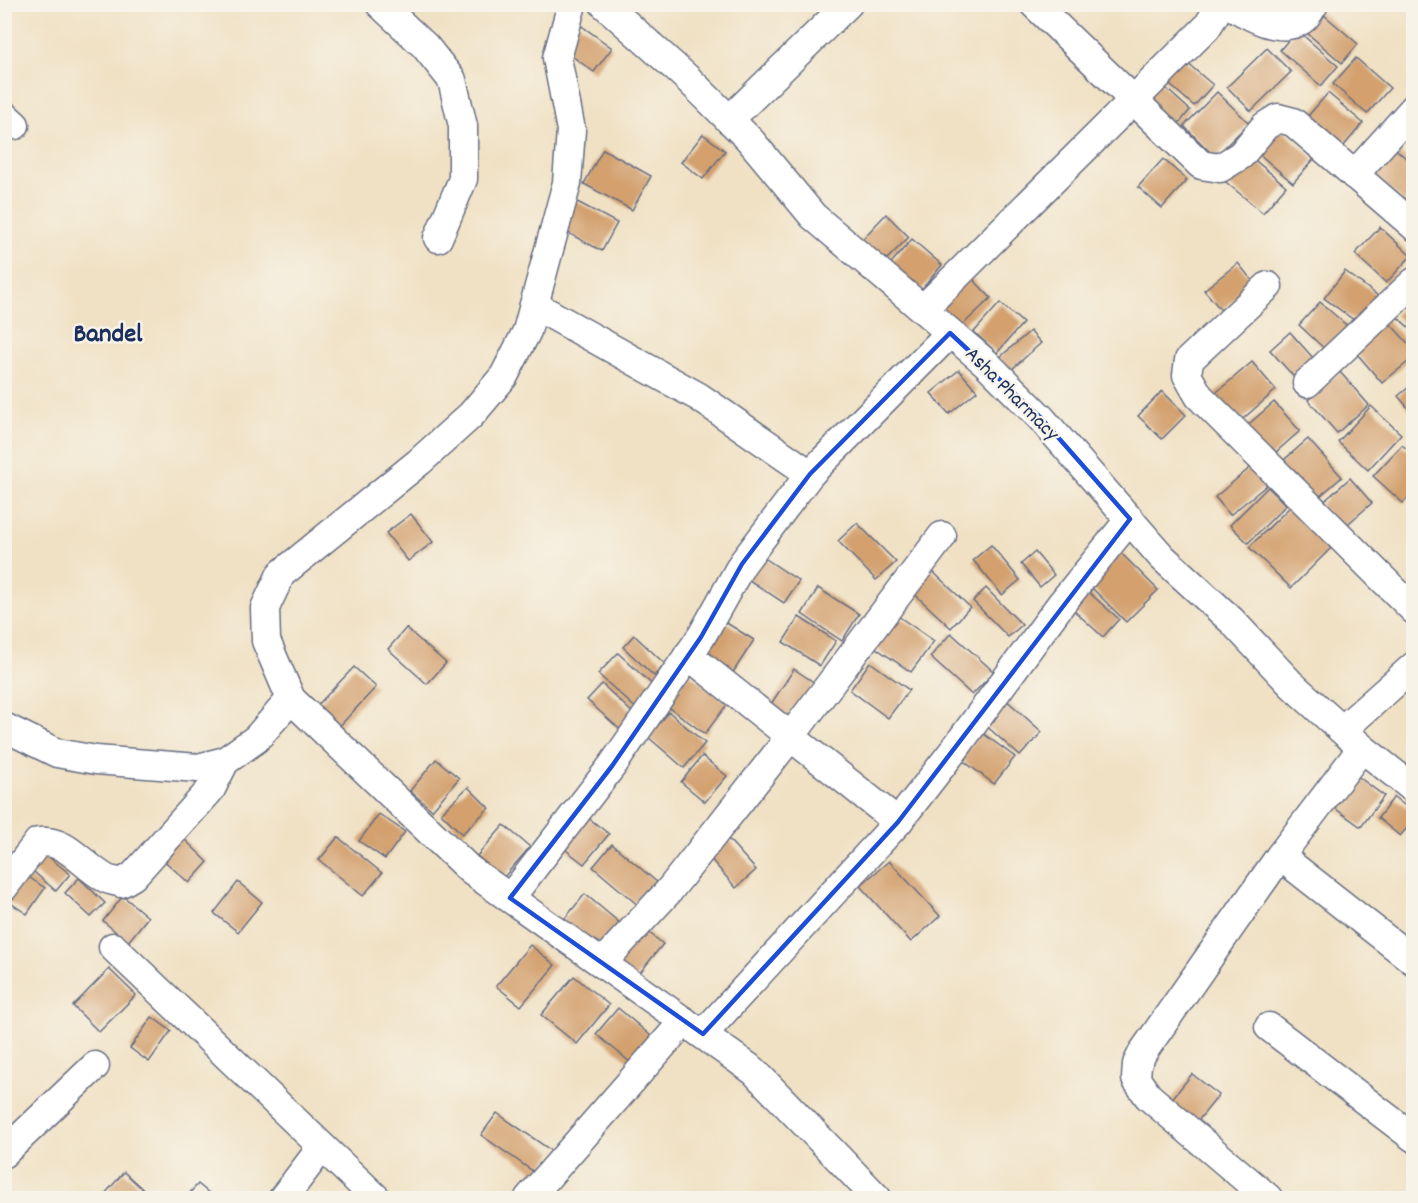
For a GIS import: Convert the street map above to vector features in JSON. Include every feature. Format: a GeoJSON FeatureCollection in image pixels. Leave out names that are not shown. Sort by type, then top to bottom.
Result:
{"type":"FeatureCollection","features":[{"type":"Feature","properties":{"kind":"street"},"geometry":{"type":"LineString","coordinates":[[380,4],[425,46],[452,80],[463,126],[463,179],[438,238]]}},
{"type":"Feature","properties":{"kind":"street"},"geometry":{"type":"LineString","coordinates":[[572,4],[557,58],[571,130],[567,183],[527,331],[504,376],[471,415],[419,462],[281,574],[265,608],[266,641],[291,699],[470,870],[754,1071],[877,1198]]}},
{"type":"Feature","properties":{"kind":"street","name":"Asha Pharmacy"},"geometry":{"type":"LineString","coordinates":[[604,4],[687,78],[750,140],[813,216],[986,363],[1041,418],[1162,556],[1232,621],[1291,684],[1352,739],[1413,789]]}},
{"type":"Feature","properties":{"kind":"street"},"geometry":{"type":"LineString","coordinates":[[729,120],[848,4]]}},
{"type":"Feature","properties":{"kind":"street"},"geometry":{"type":"LineString","coordinates":[[1034,4],[1201,165],[1220,168],[1240,155],[1265,126],[1278,118],[1293,122],[1413,226]]}},
{"type":"Feature","properties":{"kind":"street"},"geometry":{"type":"LineString","coordinates":[[923,309],[1207,27],[1218,4]]}},
{"type":"Feature","properties":{"kind":"street"},"geometry":{"type":"LineString","coordinates":[[1229,4],[1261,21],[1282,25],[1302,20],[1314,4]]}},
{"type":"Feature","properties":{"kind":"street"},"geometry":{"type":"LineString","coordinates":[[1354,175],[1413,108]]}},
{"type":"Feature","properties":{"kind":"street"},"geometry":{"type":"LineString","coordinates":[[1307,383],[1413,282]]}},
{"type":"Feature","properties":{"kind":"street"},"geometry":{"type":"LineString","coordinates":[[1268,286],[1189,360],[1187,375],[1199,396],[1413,610]]}},
{"type":"Feature","properties":{"kind":"street"},"geometry":{"type":"LineString","coordinates":[[534,305],[699,397],[810,474]]}},
{"type":"Feature","properties":{"kind":"street"},"geometry":{"type":"LineString","coordinates":[[510,898],[612,766],[701,637],[742,564],[810,474],[950,333]]}},
{"type":"Feature","properties":{"kind":"street"},"geometry":{"type":"LineString","coordinates":[[530,1198],[693,1028],[898,822],[1061,604],[1130,519]]}},
{"type":"Feature","properties":{"kind":"street"},"geometry":{"type":"LineString","coordinates":[[602,963],[668,892],[942,536]]}},
{"type":"Feature","properties":{"kind":"street"},"geometry":{"type":"LineString","coordinates":[[688,655],[898,822]]}},
{"type":"Feature","properties":{"kind":"street"},"geometry":{"type":"LineString","coordinates":[[1257,1196],[1148,1096],[1136,1079],[1137,1064],[1143,1052],[1280,856],[1352,739],[1413,666]]}},
{"type":"Feature","properties":{"kind":"street"},"geometry":{"type":"LineString","coordinates":[[4,727],[57,753],[96,760],[198,768],[225,761],[256,739],[291,699]]}},
{"type":"Feature","properties":{"kind":"street"},"geometry":{"type":"LineString","coordinates":[[4,887],[38,842],[48,841],[62,846],[107,879],[121,883],[133,876],[211,789],[225,761]]}},
{"type":"Feature","properties":{"kind":"street"},"geometry":{"type":"LineString","coordinates":[[1280,856],[1413,961]]}},
{"type":"Feature","properties":{"kind":"street"},"geometry":{"type":"LineString","coordinates":[[113,947],[376,1198]]}},
{"type":"Feature","properties":{"kind":"street"},"geometry":{"type":"LineString","coordinates":[[1269,1028],[1413,1138]]}},
{"type":"Feature","properties":{"kind":"street"},"geometry":{"type":"LineString","coordinates":[[4,1153],[95,1066]]}},
{"type":"Feature","properties":{"kind":"street"},"geometry":{"type":"LineString","coordinates":[[283,1198],[322,1147]]}},
{"type":"Feature","properties":{"kind":"highlighted area"},"geometry":{"type":"Polygon","coordinates":[[[950,333],[1041,418],[1130,519],[898,822],[703,1034],[510,898],[612,766],[701,637],[742,564],[810,474],[950,333]]]}},
{"type":"Feature","properties":{"kind":"building"},"geometry":{"type":"Polygon","coordinates":[[[1253,4],[1289,4],[1269,23],[1253,4]]]}},
{"type":"Feature","properties":{"kind":"building"},"geometry":{"type":"Polygon","coordinates":[[[1316,8],[1358,44],[1342,63],[1300,27],[1316,8]]]}},
{"type":"Feature","properties":{"kind":"building"},"geometry":{"type":"Polygon","coordinates":[[[579,24],[612,48],[594,72],[561,48],[579,24]]]}},
{"type":"Feature","properties":{"kind":"building"},"geometry":{"type":"Polygon","coordinates":[[[1297,30],[1338,66],[1321,86],[1280,50],[1297,30]]]}},
{"type":"Feature","properties":{"kind":"building"},"geometry":{"type":"Polygon","coordinates":[[[1267,48],[1291,72],[1251,111],[1227,87],[1267,48]]]}},
{"type":"Feature","properties":{"kind":"building"},"geometry":{"type":"Polygon","coordinates":[[[1179,56],[1213,85],[1194,106],[1161,77],[1179,56]]]}},
{"type":"Feature","properties":{"kind":"building"},"geometry":{"type":"Polygon","coordinates":[[[1356,58],[1390,88],[1367,114],[1333,84],[1356,58]]]}},
{"type":"Feature","properties":{"kind":"building"},"geometry":{"type":"Polygon","coordinates":[[[1157,80],[1190,110],[1175,128],[1141,98],[1157,80]]]}},
{"type":"Feature","properties":{"kind":"building"},"geometry":{"type":"Polygon","coordinates":[[[1217,92],[1249,123],[1215,157],[1184,126],[1217,92]]]}},
{"type":"Feature","properties":{"kind":"building"},"geometry":{"type":"Polygon","coordinates":[[[1328,93],[1363,123],[1343,147],[1308,116],[1328,93]]]}},
{"type":"Feature","properties":{"kind":"building"},"geometry":{"type":"Polygon","coordinates":[[[1274,123],[1314,159],[1293,183],[1252,148],[1274,123]]]}},
{"type":"Feature","properties":{"kind":"building"},"geometry":{"type":"Polygon","coordinates":[[[703,134],[725,151],[703,179],[681,162],[703,134]]]}},
{"type":"Feature","properties":{"kind":"building"},"geometry":{"type":"Polygon","coordinates":[[[1393,147],[1414,165],[1414,191],[1404,202],[1371,173],[1393,147]]]}},
{"type":"Feature","properties":{"kind":"building"},"geometry":{"type":"Polygon","coordinates":[[[603,149],[651,176],[632,210],[584,184],[603,149]]]}},
{"type":"Feature","properties":{"kind":"building"},"geometry":{"type":"Polygon","coordinates":[[[1244,151],[1286,186],[1263,213],[1221,178],[1244,151]]]}},
{"type":"Feature","properties":{"kind":"building"},"geometry":{"type":"Polygon","coordinates":[[[1163,159],[1187,180],[1162,208],[1138,187],[1163,159]]]}},
{"type":"Feature","properties":{"kind":"building"},"geometry":{"type":"Polygon","coordinates":[[[570,198],[617,223],[602,251],[555,226],[570,198]]]}},
{"type":"Feature","properties":{"kind":"building"},"geometry":{"type":"Polygon","coordinates":[[[886,214],[909,237],[878,268],[856,246],[886,214]]]}},
{"type":"Feature","properties":{"kind":"building"},"geometry":{"type":"Polygon","coordinates":[[[1380,227],[1411,256],[1386,283],[1355,254],[1380,227]]]}},
{"type":"Feature","properties":{"kind":"building"},"geometry":{"type":"Polygon","coordinates":[[[912,239],[942,265],[916,296],[885,270],[912,239]]]}},
{"type":"Feature","properties":{"kind":"building"},"geometry":{"type":"Polygon","coordinates":[[[1238,263],[1255,284],[1221,310],[1204,290],[1238,263]]]}},
{"type":"Feature","properties":{"kind":"building"},"geometry":{"type":"Polygon","coordinates":[[[1345,271],[1378,296],[1358,323],[1324,298],[1345,271]]]}},
{"type":"Feature","properties":{"kind":"building"},"geometry":{"type":"Polygon","coordinates":[[[969,275],[991,298],[955,332],[934,310],[969,275]]]}},
{"type":"Feature","properties":{"kind":"building"},"geometry":{"type":"Polygon","coordinates":[[[1414,296],[1414,332],[1395,315],[1414,296]]]}},
{"type":"Feature","properties":{"kind":"building"},"geometry":{"type":"Polygon","coordinates":[[[1320,302],[1352,330],[1330,354],[1299,325],[1320,302]]]}},
{"type":"Feature","properties":{"kind":"building"},"geometry":{"type":"Polygon","coordinates":[[[1000,303],[1023,323],[997,353],[974,332],[1000,303]]]}},
{"type":"Feature","properties":{"kind":"building"},"geometry":{"type":"Polygon","coordinates":[[[1386,319],[1414,350],[1414,357],[1382,383],[1352,348],[1386,319]]]}},
{"type":"Feature","properties":{"kind":"building"},"geometry":{"type":"Polygon","coordinates":[[[1030,331],[1041,343],[1010,371],[999,358],[1030,331]]]}},
{"type":"Feature","properties":{"kind":"building"},"geometry":{"type":"Polygon","coordinates":[[[1290,332],[1314,359],[1294,377],[1270,350],[1290,332]]]}},
{"type":"Feature","properties":{"kind":"building"},"geometry":{"type":"Polygon","coordinates":[[[1252,362],[1276,390],[1237,424],[1212,396],[1252,362]]]}},
{"type":"Feature","properties":{"kind":"building"},"geometry":{"type":"Polygon","coordinates":[[[959,370],[977,391],[949,414],[931,393],[959,370]]]}},
{"type":"Feature","properties":{"kind":"building"},"geometry":{"type":"Polygon","coordinates":[[[1340,372],[1369,405],[1337,433],[1308,400],[1340,372]]]}},
{"type":"Feature","properties":{"kind":"building"},"geometry":{"type":"Polygon","coordinates":[[[1414,383],[1414,415],[1398,396],[1414,383]]]}},
{"type":"Feature","properties":{"kind":"building"},"geometry":{"type":"Polygon","coordinates":[[[1162,391],[1186,415],[1162,439],[1138,416],[1162,391]]]}},
{"type":"Feature","properties":{"kind":"building"},"geometry":{"type":"Polygon","coordinates":[[[1274,402],[1300,431],[1268,459],[1242,430],[1274,402]]]}},
{"type":"Feature","properties":{"kind":"building"},"geometry":{"type":"Polygon","coordinates":[[[1371,406],[1401,434],[1368,470],[1338,442],[1371,406]]]}},
{"type":"Feature","properties":{"kind":"building"},"geometry":{"type":"Polygon","coordinates":[[[1308,439],[1342,477],[1312,503],[1278,465],[1308,439]]]}},
{"type":"Feature","properties":{"kind":"building"},"geometry":{"type":"Polygon","coordinates":[[[1402,445],[1414,455],[1414,492],[1403,503],[1373,476],[1402,445]]]}},
{"type":"Feature","properties":{"kind":"building"},"geometry":{"type":"Polygon","coordinates":[[[1251,467],[1267,485],[1230,515],[1215,497],[1251,467]]]}},
{"type":"Feature","properties":{"kind":"building"},"geometry":{"type":"Polygon","coordinates":[[[1350,478],[1372,503],[1342,529],[1320,505],[1350,478]]]}},
{"type":"Feature","properties":{"kind":"building"},"geometry":{"type":"Polygon","coordinates":[[[1268,487],[1286,505],[1248,543],[1230,525],[1268,487]]]}},
{"type":"Feature","properties":{"kind":"building"},"geometry":{"type":"Polygon","coordinates":[[[1291,506],[1332,547],[1291,588],[1249,547],[1291,506]]]}},
{"type":"Feature","properties":{"kind":"building"},"geometry":{"type":"Polygon","coordinates":[[[411,514],[433,542],[408,561],[386,533],[411,514]]]}},
{"type":"Feature","properties":{"kind":"building"},"geometry":{"type":"Polygon","coordinates":[[[857,523],[896,562],[876,580],[838,541],[857,523]]]}},
{"type":"Feature","properties":{"kind":"building"},"geometry":{"type":"Polygon","coordinates":[[[991,545],[1020,580],[1002,595],[973,560],[991,545]]]}},
{"type":"Feature","properties":{"kind":"building"},"geometry":{"type":"Polygon","coordinates":[[[1035,552],[1054,575],[1040,587],[1021,564],[1035,552]]]}},
{"type":"Feature","properties":{"kind":"building"},"geometry":{"type":"Polygon","coordinates":[[[1120,552],[1158,590],[1126,622],[1088,584],[1120,552]]]}},
{"type":"Feature","properties":{"kind":"building"},"geometry":{"type":"Polygon","coordinates":[[[760,555],[799,581],[784,603],[746,578],[760,555]]]}},
{"type":"Feature","properties":{"kind":"building"},"geometry":{"type":"Polygon","coordinates":[[[927,566],[970,607],[951,628],[907,587],[927,566]]]}},
{"type":"Feature","properties":{"kind":"building"},"geometry":{"type":"Polygon","coordinates":[[[818,588],[859,614],[842,641],[802,614],[818,588]]]}},
{"type":"Feature","properties":{"kind":"building"},"geometry":{"type":"Polygon","coordinates":[[[986,588],[1022,625],[1008,637],[973,601],[986,588]]]}},
{"type":"Feature","properties":{"kind":"building"},"geometry":{"type":"Polygon","coordinates":[[[1085,589],[1119,619],[1103,637],[1069,606],[1085,589]]]}},
{"type":"Feature","properties":{"kind":"building"},"geometry":{"type":"Polygon","coordinates":[[[895,614],[934,641],[911,672],[873,646],[895,614]]]}},
{"type":"Feature","properties":{"kind":"building"},"geometry":{"type":"Polygon","coordinates":[[[799,617],[836,641],[820,666],[783,642],[799,617]]]}},
{"type":"Feature","properties":{"kind":"building"},"geometry":{"type":"Polygon","coordinates":[[[725,622],[754,640],[732,674],[703,655],[725,622]]]}},
{"type":"Feature","properties":{"kind":"building"},"geometry":{"type":"Polygon","coordinates":[[[406,628],[446,663],[427,684],[388,649],[406,628]]]}},
{"type":"Feature","properties":{"kind":"building"},"geometry":{"type":"Polygon","coordinates":[[[951,633],[994,672],[972,695],[930,657],[951,633]]]}},
{"type":"Feature","properties":{"kind":"building"},"geometry":{"type":"Polygon","coordinates":[[[634,635],[665,664],[654,676],[623,647],[634,635]]]}},
{"type":"Feature","properties":{"kind":"building"},"geometry":{"type":"Polygon","coordinates":[[[618,653],[659,691],[640,712],[598,674],[618,653]]]}},
{"type":"Feature","properties":{"kind":"building"},"geometry":{"type":"Polygon","coordinates":[[[870,662],[909,690],[888,718],[850,690],[870,662]]]}},
{"type":"Feature","properties":{"kind":"building"},"geometry":{"type":"Polygon","coordinates":[[[354,667],[376,687],[335,731],[313,710],[354,667]]]}},
{"type":"Feature","properties":{"kind":"building"},"geometry":{"type":"Polygon","coordinates":[[[794,669],[815,683],[790,720],[769,707],[794,669]]]}},
{"type":"Feature","properties":{"kind":"building"},"geometry":{"type":"Polygon","coordinates":[[[689,674],[728,703],[705,734],[666,705],[689,674]]]}},
{"type":"Feature","properties":{"kind":"building"},"geometry":{"type":"Polygon","coordinates":[[[602,684],[639,719],[625,734],[587,700],[602,684]]]}},
{"type":"Feature","properties":{"kind":"building"},"geometry":{"type":"Polygon","coordinates":[[[1004,698],[1042,732],[1020,756],[982,722],[1004,698]]]}},
{"type":"Feature","properties":{"kind":"building"},"geometry":{"type":"Polygon","coordinates":[[[669,712],[705,743],[684,768],[648,737],[669,712]]]}},
{"type":"Feature","properties":{"kind":"building"},"geometry":{"type":"Polygon","coordinates":[[[981,732],[1015,757],[994,784],[961,759],[981,732]]]}},
{"type":"Feature","properties":{"kind":"building"},"geometry":{"type":"Polygon","coordinates":[[[702,756],[727,776],[705,802],[681,782],[702,756]]]}},
{"type":"Feature","properties":{"kind":"building"},"geometry":{"type":"Polygon","coordinates":[[[436,759],[459,778],[432,810],[410,791],[436,759]]]}},
{"type":"Feature","properties":{"kind":"building"},"geometry":{"type":"Polygon","coordinates":[[[1352,772],[1384,796],[1361,827],[1329,804],[1352,772]]]}},
{"type":"Feature","properties":{"kind":"building"},"geometry":{"type":"Polygon","coordinates":[[[468,787],[489,808],[462,834],[441,813],[468,787]]]}},
{"type":"Feature","properties":{"kind":"building"},"geometry":{"type":"Polygon","coordinates":[[[1394,797],[1414,813],[1414,820],[1400,836],[1378,818],[1394,797]]]}},
{"type":"Feature","properties":{"kind":"building"},"geometry":{"type":"Polygon","coordinates":[[[582,813],[609,834],[584,864],[557,843],[582,813]]]}},
{"type":"Feature","properties":{"kind":"building"},"geometry":{"type":"Polygon","coordinates":[[[379,814],[405,832],[385,859],[359,841],[379,814]]]}},
{"type":"Feature","properties":{"kind":"building"},"geometry":{"type":"Polygon","coordinates":[[[504,825],[530,847],[503,878],[477,856],[504,825]]]}},
{"type":"Feature","properties":{"kind":"building"},"geometry":{"type":"Polygon","coordinates":[[[722,832],[756,870],[736,888],[702,849],[722,832]]]}},
{"type":"Feature","properties":{"kind":"building"},"geometry":{"type":"Polygon","coordinates":[[[179,834],[208,862],[189,883],[159,856],[179,834]]]}},
{"type":"Feature","properties":{"kind":"building"},"geometry":{"type":"Polygon","coordinates":[[[338,837],[382,873],[363,896],[319,860],[338,837]]]}},
{"type":"Feature","properties":{"kind":"building"},"geometry":{"type":"Polygon","coordinates":[[[612,844],[658,883],[639,906],[593,867],[612,844]]]}},
{"type":"Feature","properties":{"kind":"building"},"geometry":{"type":"Polygon","coordinates":[[[40,850],[70,874],[56,891],[27,866],[40,850]]]}},
{"type":"Feature","properties":{"kind":"building"},"geometry":{"type":"Polygon","coordinates":[[[889,861],[940,916],[911,942],[860,886],[889,861]]]}},
{"type":"Feature","properties":{"kind":"building"},"geometry":{"type":"Polygon","coordinates":[[[24,874],[45,888],[27,914],[6,900],[24,874]]]}},
{"type":"Feature","properties":{"kind":"building"},"geometry":{"type":"Polygon","coordinates":[[[79,878],[105,903],[91,917],[65,893],[79,878]]]}},
{"type":"Feature","properties":{"kind":"building"},"geometry":{"type":"Polygon","coordinates":[[[238,882],[262,902],[238,932],[214,913],[238,882]]]}},
{"type":"Feature","properties":{"kind":"building"},"geometry":{"type":"Polygon","coordinates":[[[585,894],[620,923],[596,952],[561,923],[585,894]]]}},
{"type":"Feature","properties":{"kind":"building"},"geometry":{"type":"Polygon","coordinates":[[[123,896],[148,917],[128,942],[103,921],[123,896]]]}},
{"type":"Feature","properties":{"kind":"building"},"geometry":{"type":"Polygon","coordinates":[[[640,925],[663,944],[631,984],[608,964],[640,925]]]}},
{"type":"Feature","properties":{"kind":"building"},"geometry":{"type":"Polygon","coordinates":[[[530,945],[555,965],[521,1006],[496,986],[530,945]]]}},
{"type":"Feature","properties":{"kind":"building"},"geometry":{"type":"Polygon","coordinates":[[[109,969],[136,995],[99,1032],[73,1006],[109,969]]]}},
{"type":"Feature","properties":{"kind":"building"},"geometry":{"type":"Polygon","coordinates":[[[574,976],[609,1005],[577,1044],[541,1015],[574,976]]]}},
{"type":"Feature","properties":{"kind":"building"},"geometry":{"type":"Polygon","coordinates":[[[618,1008],[657,1041],[636,1067],[596,1034],[618,1008]]]}},
{"type":"Feature","properties":{"kind":"building"},"geometry":{"type":"Polygon","coordinates":[[[152,1017],[171,1031],[149,1062],[130,1048],[152,1017]]]}},
{"type":"Feature","properties":{"kind":"building"},"geometry":{"type":"Polygon","coordinates":[[[1192,1074],[1219,1095],[1193,1127],[1167,1105],[1192,1074]]]}},
{"type":"Feature","properties":{"kind":"building"},"geometry":{"type":"Polygon","coordinates":[[[497,1113],[553,1152],[537,1174],[481,1135],[497,1113]]]}},
{"type":"Feature","properties":{"kind":"building"},"geometry":{"type":"Polygon","coordinates":[[[124,1172],[150,1196],[148,1198],[106,1198],[103,1196],[124,1172]]]}},
{"type":"Feature","properties":{"kind":"building"},"geometry":{"type":"Polygon","coordinates":[[[198,1184],[215,1198],[185,1198],[198,1184]]]}},
{"type":"Feature","properties":{"kind":"district","name":"Bandel"},"geometry":{"type":"Point","coordinates":[108,332]}}]}
